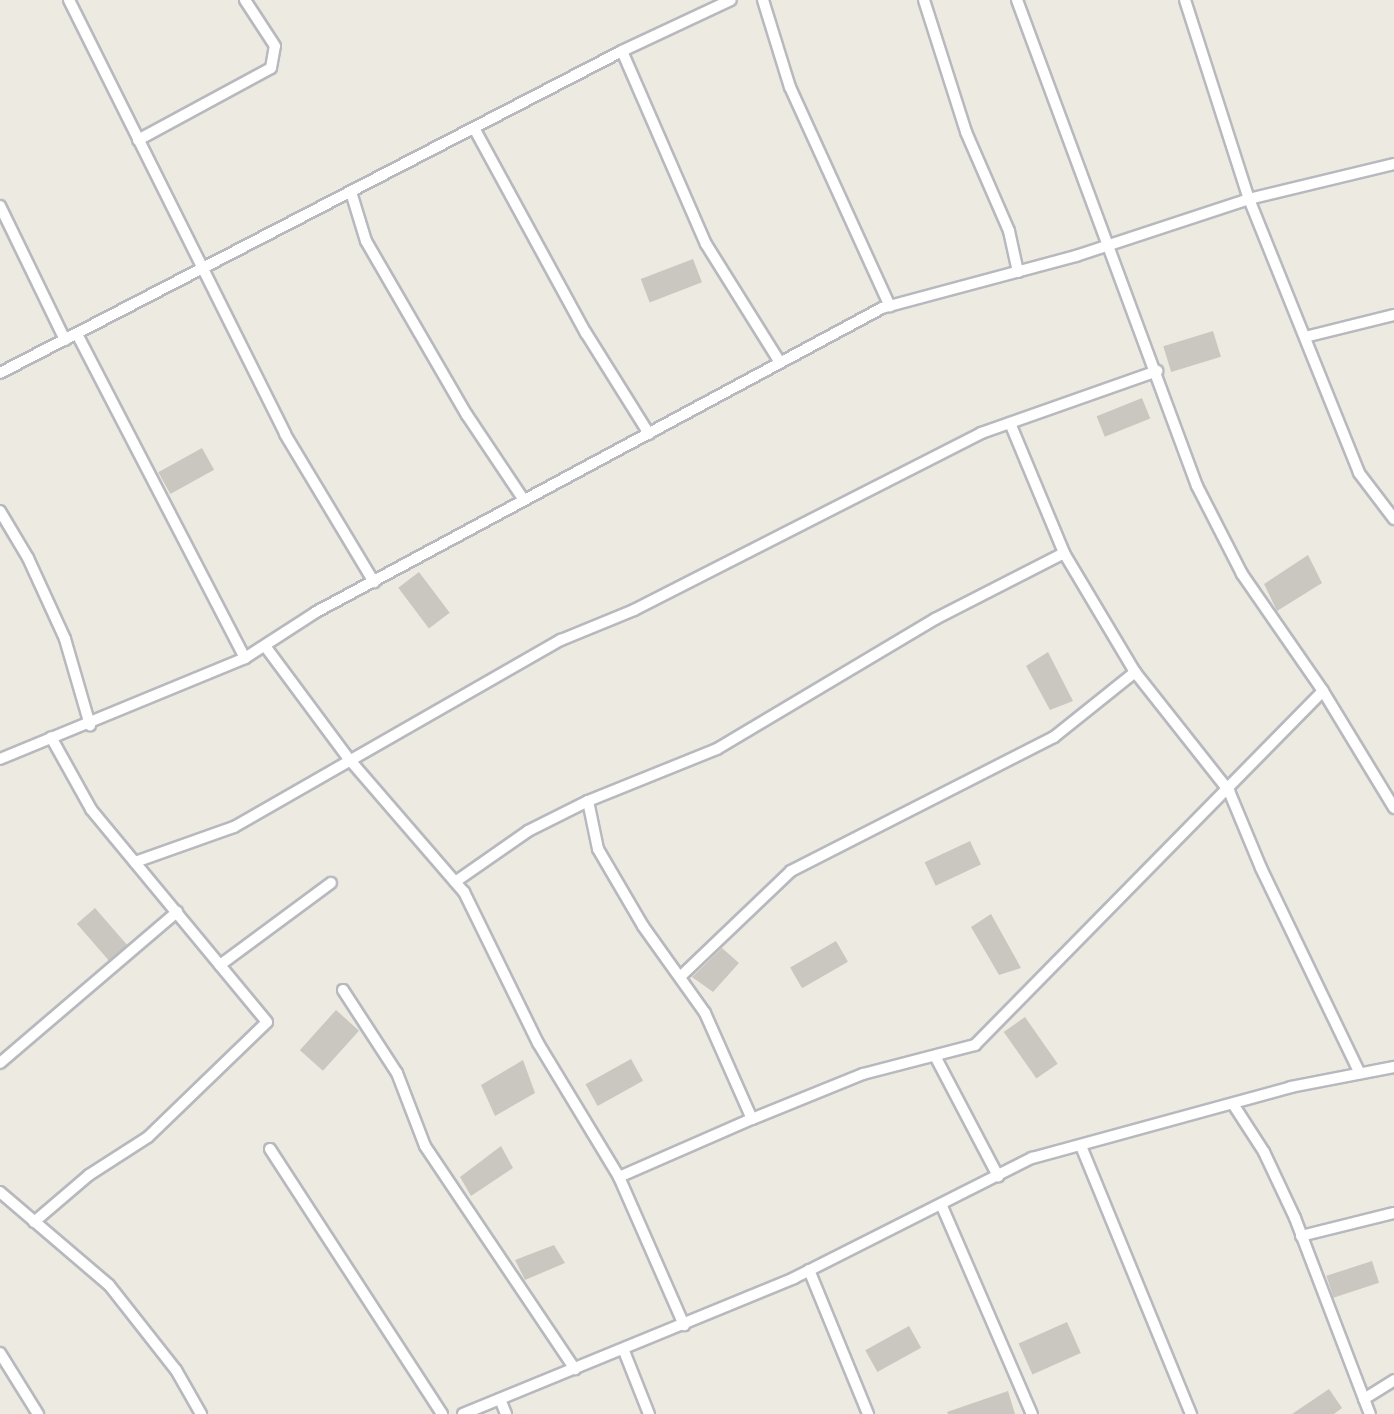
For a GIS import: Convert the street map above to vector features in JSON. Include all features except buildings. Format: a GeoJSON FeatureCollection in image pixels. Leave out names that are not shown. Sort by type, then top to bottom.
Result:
{"type":"FeatureCollection","features":[{"type":"Feature","properties":{"kind":"street"},"geometry":{"type":"LineString","coordinates":[[69,0],[285,434],[374,582]]}},
{"type":"Feature","properties":{"kind":"street"},"geometry":{"type":"LineString","coordinates":[[138,140],[271,68],[275,46],[245,0]]}},
{"type":"Feature","properties":{"kind":"street"},"geometry":{"type":"LineString","coordinates":[[0,373],[204,271],[622,51],[730,0]]}},
{"type":"Feature","properties":{"kind":"street"},"geometry":{"type":"LineString","coordinates":[[762,0],[790,87],[890,306]]}},
{"type":"Feature","properties":{"kind":"street"},"geometry":{"type":"LineString","coordinates":[[924,0],[966,132],[1009,231],[1018,272]]}},
{"type":"Feature","properties":{"kind":"street"},"geometry":{"type":"LineString","coordinates":[[1017,0],[1111,243],[1197,486],[1236,563],[1324,691],[1394,808]]}},
{"type":"Feature","properties":{"kind":"street"},"geometry":{"type":"LineString","coordinates":[[1185,0],[1249,199],[1359,473],[1394,519]]}},
{"type":"Feature","properties":{"kind":"street"},"geometry":{"type":"LineString","coordinates":[[622,51],[706,244],[779,361]]}},
{"type":"Feature","properties":{"kind":"street"},"geometry":{"type":"LineString","coordinates":[[474,128],[574,310],[649,435]]}},
{"type":"Feature","properties":{"kind":"street"},"geometry":{"type":"LineString","coordinates":[[0,759],[51,737],[90,725],[245,659],[316,612],[649,435],[779,361],[890,306],[1018,272],[1249,199],[1394,164]]}},
{"type":"Feature","properties":{"kind":"street"},"geometry":{"type":"LineString","coordinates":[[351,192],[366,242],[467,415],[524,500]]}},
{"type":"Feature","properties":{"kind":"street"},"geometry":{"type":"LineString","coordinates":[[0,206],[65,341]]}},
{"type":"Feature","properties":{"kind":"street"},"geometry":{"type":"LineString","coordinates":[[1305,337],[1394,315]]}},
{"type":"Feature","properties":{"kind":"street"},"geometry":{"type":"LineString","coordinates":[[77,334],[245,659]]}},
{"type":"Feature","properties":{"kind":"street"},"geometry":{"type":"LineString","coordinates":[[135,862],[234,827],[561,640],[634,610],[907,470],[1010,423],[1157,371]]}},
{"type":"Feature","properties":{"kind":"street"},"geometry":{"type":"LineString","coordinates":[[1010,423],[1064,553],[1135,672],[1229,791],[1261,869],[1359,1072]]}},
{"type":"Feature","properties":{"kind":"street"},"geometry":{"type":"LineString","coordinates":[[0,511],[29,558],[65,639],[90,725]]}},
{"type":"Feature","properties":{"kind":"street"},"geometry":{"type":"LineString","coordinates":[[455,882],[528,831],[588,801],[717,749],[935,619],[1064,553]]}},
{"type":"Feature","properties":{"kind":"street"},"geometry":{"type":"LineString","coordinates":[[265,646],[349,760],[455,882],[538,1043],[619,1177],[684,1325]]}},
{"type":"Feature","properties":{"kind":"street"},"geometry":{"type":"LineString","coordinates":[[680,977],[791,871],[1054,737],[1135,672]]}},
{"type":"Feature","properties":{"kind":"street"},"geometry":{"type":"LineString","coordinates":[[619,1177],[863,1074],[975,1045],[1229,791],[1324,691]]}},
{"type":"Feature","properties":{"kind":"street"},"geometry":{"type":"LineString","coordinates":[[34,1222],[89,1175],[148,1137],[264,1028],[267,1022],[90,808],[51,737]]}},
{"type":"Feature","properties":{"kind":"street"},"geometry":{"type":"LineString","coordinates":[[588,801],[598,849],[705,1013],[752,1119]]}},
{"type":"Feature","properties":{"kind":"street"},"geometry":{"type":"LineString","coordinates":[[220,965],[331,883]]}},
{"type":"Feature","properties":{"kind":"street"},"geometry":{"type":"LineString","coordinates":[[0,1063],[177,912]]}},
{"type":"Feature","properties":{"kind":"street"},"geometry":{"type":"LineString","coordinates":[[343,990],[397,1073],[425,1146],[575,1369]]}},
{"type":"Feature","properties":{"kind":"street"},"geometry":{"type":"LineString","coordinates":[[935,1056],[998,1176]]}},
{"type":"Feature","properties":{"kind":"street"},"geometry":{"type":"LineString","coordinates":[[463,1414],[624,1351],[809,1270],[1032,1158],[1359,1072],[1394,1067]]}},
{"type":"Feature","properties":{"kind":"street"},"geometry":{"type":"LineString","coordinates":[[1233,1104],[1264,1152],[1301,1236],[1370,1414]]}},
{"type":"Feature","properties":{"kind":"street"},"geometry":{"type":"LineString","coordinates":[[1081,1146],[1191,1414]]}},
{"type":"Feature","properties":{"kind":"street"},"geometry":{"type":"LineString","coordinates":[[270,1149],[442,1414]]}},
{"type":"Feature","properties":{"kind":"street"},"geometry":{"type":"LineString","coordinates":[[0,1192],[108,1285],[176,1370],[201,1414]]}},
{"type":"Feature","properties":{"kind":"street"},"geometry":{"type":"LineString","coordinates":[[941,1204],[1032,1414]]}},
{"type":"Feature","properties":{"kind":"street"},"geometry":{"type":"LineString","coordinates":[[1301,1236],[1394,1213]]}},
{"type":"Feature","properties":{"kind":"street"},"geometry":{"type":"LineString","coordinates":[[809,1270],[868,1414]]}},
{"type":"Feature","properties":{"kind":"street"},"geometry":{"type":"LineString","coordinates":[[624,1351],[649,1414]]}},
{"type":"Feature","properties":{"kind":"street"},"geometry":{"type":"LineString","coordinates":[[0,1353],[38,1414]]}},
{"type":"Feature","properties":{"kind":"street"},"geometry":{"type":"LineString","coordinates":[[1364,1399],[1394,1380]]}},
{"type":"Feature","properties":{"kind":"street"},"geometry":{"type":"LineString","coordinates":[[500,1399],[506,1414]]}}]}
